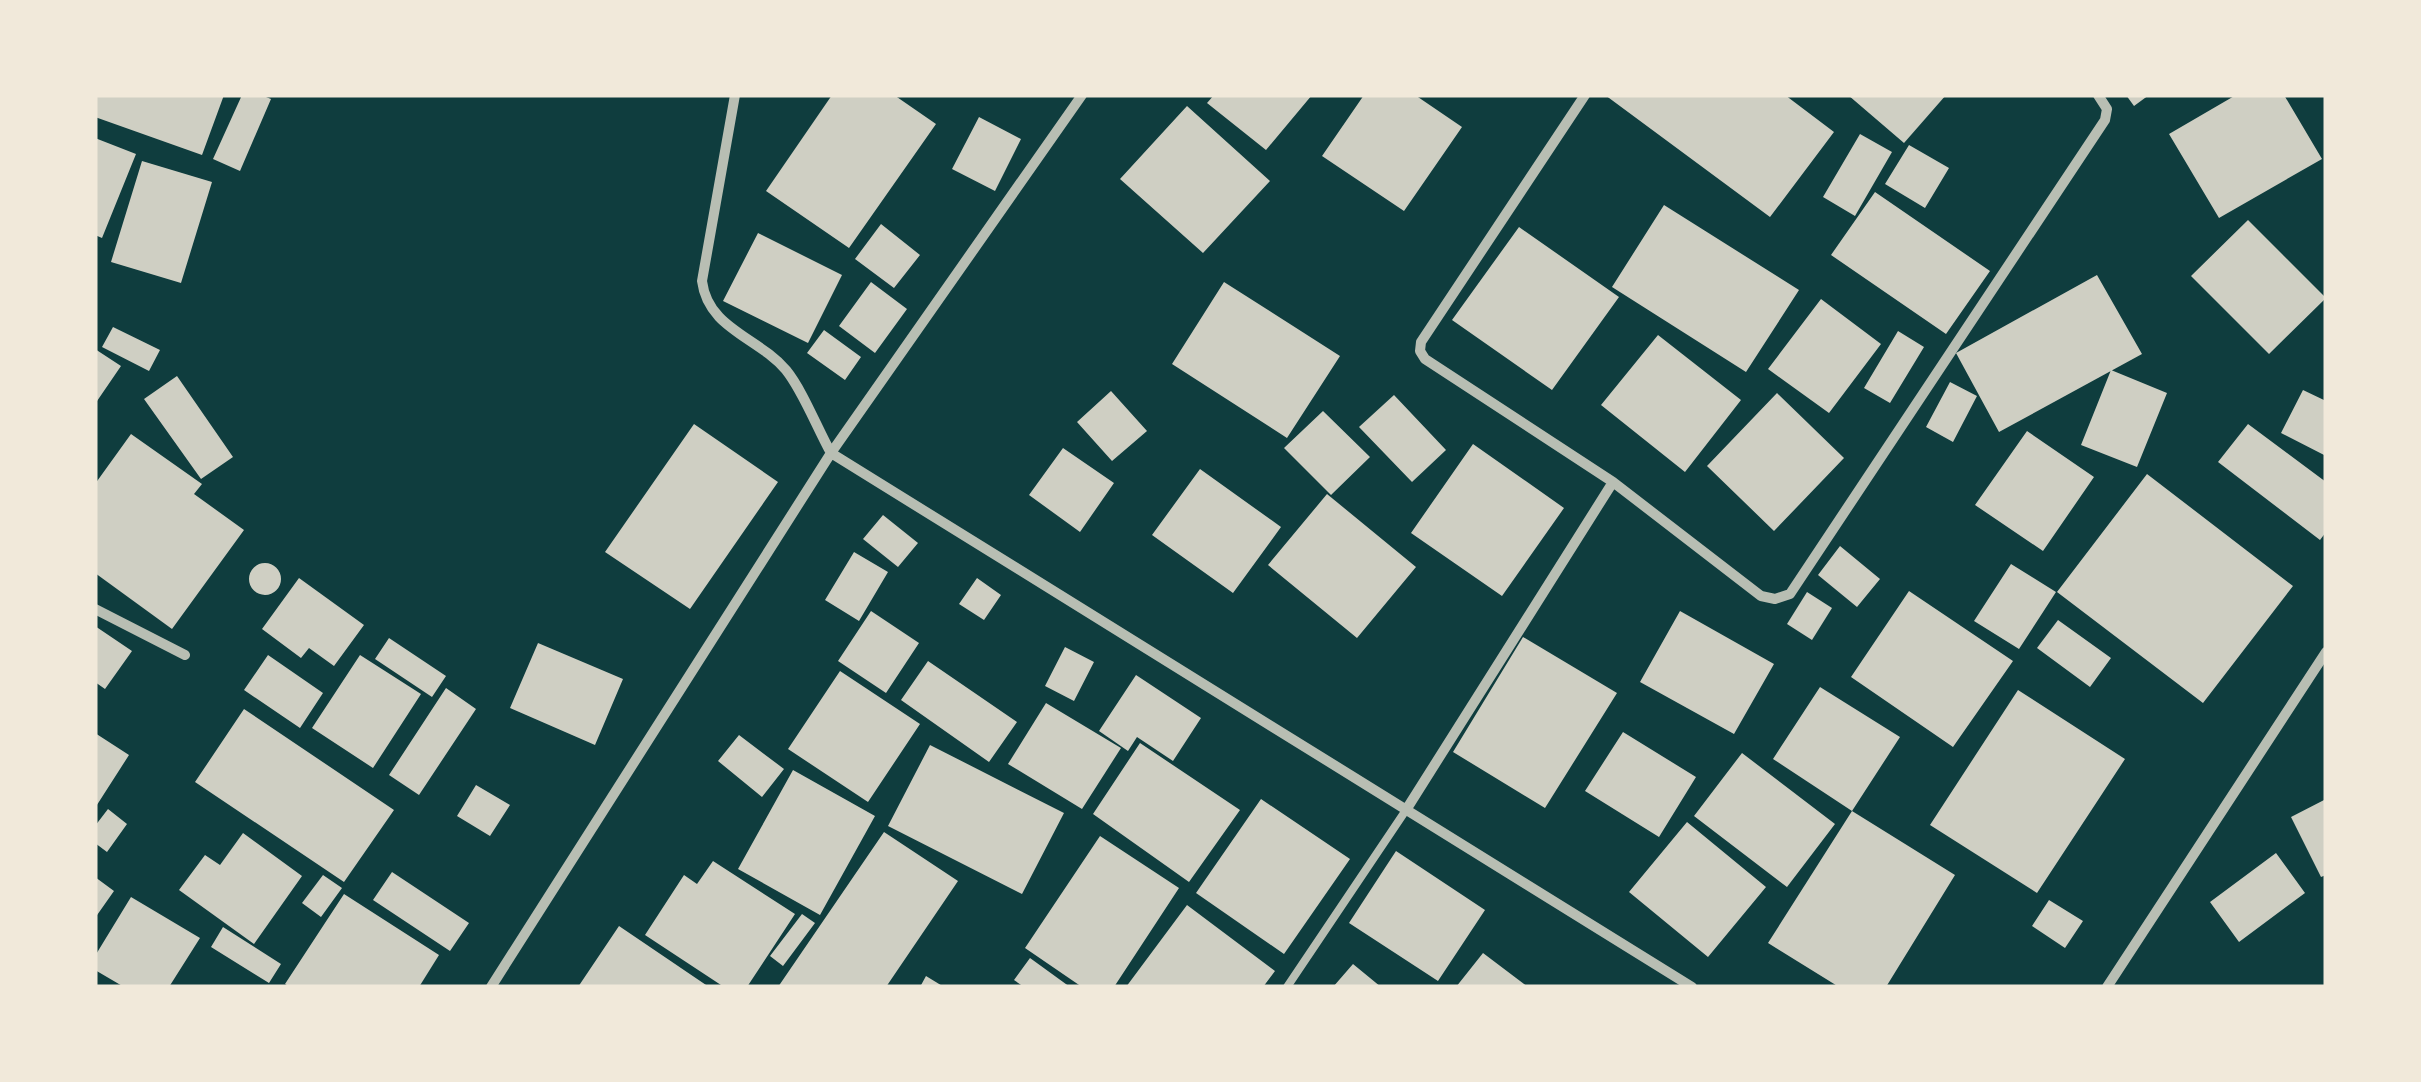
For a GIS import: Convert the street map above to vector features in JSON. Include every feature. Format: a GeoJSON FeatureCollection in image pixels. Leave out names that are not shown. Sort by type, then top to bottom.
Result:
{"type":"FeatureCollection","features":[{"type":"Feature","properties":{"kind":"street"},"geometry":{"type":"LineString","coordinates":[[735,95],[702,281],[704,295],[712,311],[726,325],[785,369],[830,453],[1692,987]]}},
{"type":"Feature","properties":{"kind":"street"},"geometry":{"type":"LineString","coordinates":[[491,987],[830,453],[1082,95]]}},
{"type":"Feature","properties":{"kind":"street"},"geometry":{"type":"LineString","coordinates":[[1585,95],[1421,342],[1420,350],[1424,359],[1613,482],[1761,596],[1775,599],[1790,594],[2105,120],[2107,109],[2098,95]]}},
{"type":"Feature","properties":{"kind":"street"},"geometry":{"type":"LineString","coordinates":[[1406,810],[1613,482]]}},
{"type":"Feature","properties":{"kind":"street"},"geometry":{"type":"LineString","coordinates":[[95,609],[185,655]]}},
{"type":"Feature","properties":{"kind":"street"},"geometry":{"type":"LineString","coordinates":[[2107,987],[2326,652]]}},
{"type":"Feature","properties":{"kind":"lane"},"geometry":{"type":"LineString","coordinates":[[1288,987],[1406,810]]}},
{"type":"Feature","properties":{"kind":"building"},"geometry":{"type":"Polygon","coordinates":[[[95,95],[224,95],[202,155],[95,117],[95,95]]]}},
{"type":"Feature","properties":{"kind":"building"},"geometry":{"type":"Polygon","coordinates":[[[242,95],[271,99],[240,171],[213,159],[242,95]]]}},
{"type":"Feature","properties":{"kind":"building"},"geometry":{"type":"Polygon","coordinates":[[[832,95],[894,95],[936,124],[849,248],[766,191],[832,95]]]}},
{"type":"Feature","properties":{"kind":"building"},"geometry":{"type":"Polygon","coordinates":[[[1214,95],[1312,95],[1266,150],[1207,103],[1214,95]]]}},
{"type":"Feature","properties":{"kind":"building"},"geometry":{"type":"Polygon","coordinates":[[[1364,95],[1415,95],[1462,127],[1404,211],[1322,156],[1364,95]]]}},
{"type":"Feature","properties":{"kind":"building"},"geometry":{"type":"Polygon","coordinates":[[[1605,95],[1785,95],[1834,132],[1770,217],[1605,95]]]}},
{"type":"Feature","properties":{"kind":"building"},"geometry":{"type":"Polygon","coordinates":[[[1848,95],[1946,95],[1904,143],[1848,95]]]}},
{"type":"Feature","properties":{"kind":"building"},"geometry":{"type":"Polygon","coordinates":[[[2126,95],[2149,95],[2134,106],[2126,95]]]}},
{"type":"Feature","properties":{"kind":"building"},"geometry":{"type":"Polygon","coordinates":[[[2236,95],[2284,95],[2322,159],[2219,218],[2169,134],[2236,95]]]}},
{"type":"Feature","properties":{"kind":"building"},"geometry":{"type":"Polygon","coordinates":[[[1187,106],[1270,181],[1203,253],[1120,179],[1187,106]]]}},
{"type":"Feature","properties":{"kind":"building"},"geometry":{"type":"Polygon","coordinates":[[[979,117],[1021,139],[995,191],[952,169],[979,117]]]}},
{"type":"Feature","properties":{"kind":"building"},"geometry":{"type":"Polygon","coordinates":[[[1860,134],[1892,152],[1855,216],[1823,197],[1860,134]]]}},
{"type":"Feature","properties":{"kind":"building"},"geometry":{"type":"Polygon","coordinates":[[[95,138],[136,154],[102,238],[95,235],[95,138]]]}},
{"type":"Feature","properties":{"kind":"building"},"geometry":{"type":"Polygon","coordinates":[[[1909,145],[1949,168],[1925,208],[1885,184],[1909,145]]]}},
{"type":"Feature","properties":{"kind":"building"},"geometry":{"type":"Polygon","coordinates":[[[142,161],[212,182],[181,283],[111,262],[142,161]]]}},
{"type":"Feature","properties":{"kind":"building"},"geometry":{"type":"Polygon","coordinates":[[[1875,192],[1990,271],[1946,334],[1831,255],[1875,192]]]}},
{"type":"Feature","properties":{"kind":"building"},"geometry":{"type":"Polygon","coordinates":[[[1664,205],[1799,290],[1746,372],[1612,287],[1664,205]]]}},
{"type":"Feature","properties":{"kind":"building"},"geometry":{"type":"Polygon","coordinates":[[[2248,220],[2326,298],[2269,354],[2191,276],[2248,220]]]}},
{"type":"Feature","properties":{"kind":"building"},"geometry":{"type":"Polygon","coordinates":[[[881,224],[920,255],[894,288],[855,259],[881,224]]]}},
{"type":"Feature","properties":{"kind":"building"},"geometry":{"type":"Polygon","coordinates":[[[1519,227],[1619,297],[1552,390],[1452,320],[1519,227]]]}},
{"type":"Feature","properties":{"kind":"building"},"geometry":{"type":"Polygon","coordinates":[[[758,233],[842,275],[808,343],[723,301],[758,233]]]}},
{"type":"Feature","properties":{"kind":"building"},"geometry":{"type":"Polygon","coordinates":[[[2097,275],[2142,354],[1999,432],[1956,353],[2097,275]]]}},
{"type":"Feature","properties":{"kind":"building"},"geometry":{"type":"Polygon","coordinates":[[[871,282],[907,309],[875,353],[839,326],[871,282]]]}},
{"type":"Feature","properties":{"kind":"building"},"geometry":{"type":"Polygon","coordinates":[[[1224,282],[1340,356],[1287,438],[1172,364],[1224,282]]]}},
{"type":"Feature","properties":{"kind":"building"},"geometry":{"type":"Polygon","coordinates":[[[1821,299],[1881,344],[1829,413],[1768,369],[1821,299]]]}},
{"type":"Feature","properties":{"kind":"building"},"geometry":{"type":"Polygon","coordinates":[[[113,327],[160,350],[149,371],[102,347],[113,327]]]}},
{"type":"Feature","properties":{"kind":"building"},"geometry":{"type":"Polygon","coordinates":[[[824,330],[861,357],[845,380],[807,353],[824,330]]]}},
{"type":"Feature","properties":{"kind":"building"},"geometry":{"type":"Polygon","coordinates":[[[1898,331],[1924,347],[1890,403],[1864,388],[1898,331]]]}},
{"type":"Feature","properties":{"kind":"building"},"geometry":{"type":"Polygon","coordinates":[[[1658,335],[1741,400],[1685,472],[1601,405],[1658,335]]]}},
{"type":"Feature","properties":{"kind":"building"},"geometry":{"type":"Polygon","coordinates":[[[95,349],[121,366],[95,404],[95,349]]]}},
{"type":"Feature","properties":{"kind":"building"},"geometry":{"type":"Polygon","coordinates":[[[2111,370],[2167,393],[2137,467],[2081,445],[2111,370]]]}},
{"type":"Feature","properties":{"kind":"building"},"geometry":{"type":"Polygon","coordinates":[[[177,376],[233,457],[201,479],[144,399],[177,376]]]}},
{"type":"Feature","properties":{"kind":"building"},"geometry":{"type":"Polygon","coordinates":[[[1950,382],[1977,396],[1953,442],[1926,427],[1950,382]]]}},
{"type":"Feature","properties":{"kind":"building"},"geometry":{"type":"Polygon","coordinates":[[[2303,390],[2326,401],[2326,456],[2281,433],[2303,390]]]}},
{"type":"Feature","properties":{"kind":"building"},"geometry":{"type":"Polygon","coordinates":[[[1111,391],[1147,431],[1112,461],[1077,422],[1111,391]]]}},
{"type":"Feature","properties":{"kind":"building"},"geometry":{"type":"Polygon","coordinates":[[[1777,393],[1844,458],[1774,531],[1707,466],[1777,393]]]}},
{"type":"Feature","properties":{"kind":"building"},"geometry":{"type":"Polygon","coordinates":[[[1394,395],[1446,450],[1412,482],[1359,427],[1394,395]]]}},
{"type":"Feature","properties":{"kind":"building"},"geometry":{"type":"Polygon","coordinates":[[[1323,411],[1370,457],[1331,495],[1284,448],[1323,411]]]}},
{"type":"Feature","properties":{"kind":"building"},"geometry":{"type":"Polygon","coordinates":[[[694,424],[778,482],[690,609],[605,552],[694,424]]]}},
{"type":"Feature","properties":{"kind":"building"},"geometry":{"type":"Polygon","coordinates":[[[2248,424],[2326,482],[2326,532],[2320,540],[2218,462],[2248,424]]]}},
{"type":"Feature","properties":{"kind":"building"},"geometry":{"type":"Polygon","coordinates":[[[2027,431],[2094,477],[2043,551],[1975,505],[2027,431]]]}},
{"type":"Feature","properties":{"kind":"building"},"geometry":{"type":"Polygon","coordinates":[[[131,434],[202,484],[194,494],[244,530],[172,629],[95,573],[95,484],[131,434]]]}},
{"type":"Feature","properties":{"kind":"building"},"geometry":{"type":"Polygon","coordinates":[[[1473,444],[1564,508],[1502,596],[1411,533],[1473,444]]]}},
{"type":"Feature","properties":{"kind":"building"},"geometry":{"type":"Polygon","coordinates":[[[1063,448],[1114,483],[1080,532],[1029,495],[1063,448]]]}},
{"type":"Feature","properties":{"kind":"building"},"geometry":{"type":"Polygon","coordinates":[[[1200,469],[1281,527],[1233,593],[1152,535],[1200,469]]]}},
{"type":"Feature","properties":{"kind":"building"},"geometry":{"type":"Polygon","coordinates":[[[2147,474],[2293,586],[2203,703],[2057,592],[2147,474]]]}},
{"type":"Feature","properties":{"kind":"building"},"geometry":{"type":"Polygon","coordinates":[[[1327,494],[1416,567],[1357,638],[1268,565],[1327,494]]]}},
{"type":"Feature","properties":{"kind":"building"},"geometry":{"type":"Polygon","coordinates":[[[883,515],[918,543],[898,567],[863,539],[883,515]]]}},
{"type":"Feature","properties":{"kind":"building"},"geometry":{"type":"Polygon","coordinates":[[[1840,546],[1880,579],[1857,607],[1818,575],[1840,546]]]}},
{"type":"Feature","properties":{"kind":"building"},"geometry":{"type":"Polygon","coordinates":[[[854,552],[888,572],[859,621],[825,600],[854,552]]]}},
{"type":"Feature","properties":{"kind":"building"},"geometry":{"type":"Polygon","coordinates":[[[265,563],[276,568],[281,579],[276,590],[265,595],[254,590],[249,579],[254,568],[265,563]]]}},
{"type":"Feature","properties":{"kind":"building"},"geometry":{"type":"Polygon","coordinates":[[[2011,564],[2056,592],[2019,649],[1974,621],[2011,564]]]}},
{"type":"Feature","properties":{"kind":"building"},"geometry":{"type":"Polygon","coordinates":[[[299,578],[364,625],[334,666],[309,648],[301,658],[262,629],[299,578]]]}},
{"type":"Feature","properties":{"kind":"building"},"geometry":{"type":"Polygon","coordinates":[[[977,578],[1001,595],[984,620],[959,604],[977,578]]]}},
{"type":"Feature","properties":{"kind":"building"},"geometry":{"type":"Polygon","coordinates":[[[1909,591],[2013,661],[1953,747],[1851,677],[1909,591]]]}},
{"type":"Feature","properties":{"kind":"building"},"geometry":{"type":"Polygon","coordinates":[[[1807,592],[1832,608],[1812,640],[1787,624],[1807,592]]]}},
{"type":"Feature","properties":{"kind":"building"},"geometry":{"type":"Polygon","coordinates":[[[871,611],[919,643],[886,693],[838,661],[871,611]]]}},
{"type":"Feature","properties":{"kind":"building"},"geometry":{"type":"Polygon","coordinates":[[[1680,611],[1774,664],[1734,734],[1640,682],[1680,611]]]}},
{"type":"Feature","properties":{"kind":"building"},"geometry":{"type":"Polygon","coordinates":[[[2058,620],[2111,658],[2090,687],[2037,648],[2058,620]]]}},
{"type":"Feature","properties":{"kind":"building"},"geometry":{"type":"Polygon","coordinates":[[[95,626],[132,651],[105,689],[95,682],[95,626]]]}},
{"type":"Feature","properties":{"kind":"building"},"geometry":{"type":"Polygon","coordinates":[[[1523,637],[1617,693],[1545,808],[1453,752],[1523,637]]]}},
{"type":"Feature","properties":{"kind":"building"},"geometry":{"type":"Polygon","coordinates":[[[389,638],[446,676],[432,697],[375,659],[389,638]]]}},
{"type":"Feature","properties":{"kind":"building"},"geometry":{"type":"Polygon","coordinates":[[[538,643],[623,679],[595,745],[510,708],[538,643]]]}},
{"type":"Feature","properties":{"kind":"building"},"geometry":{"type":"Polygon","coordinates":[[[1065,647],[1094,662],[1074,701],[1045,686],[1065,647]]]}},
{"type":"Feature","properties":{"kind":"building"},"geometry":{"type":"Polygon","coordinates":[[[268,655],[323,693],[300,728],[244,690],[268,655]]]}},
{"type":"Feature","properties":{"kind":"building"},"geometry":{"type":"Polygon","coordinates":[[[360,655],[421,694],[373,768],[312,728],[360,655]]]}},
{"type":"Feature","properties":{"kind":"building"},"geometry":{"type":"Polygon","coordinates":[[[928,661],[1017,722],[989,762],[901,700],[928,661]]]}},
{"type":"Feature","properties":{"kind":"building"},"geometry":{"type":"Polygon","coordinates":[[[840,671],[920,724],[868,802],[788,749],[840,671]]]}},
{"type":"Feature","properties":{"kind":"building"},"geometry":{"type":"Polygon","coordinates":[[[1136,675],[1201,718],[1173,761],[1137,737],[1128,751],[1099,731],[1136,675]]]}},
{"type":"Feature","properties":{"kind":"building"},"geometry":{"type":"Polygon","coordinates":[[[1820,687],[1900,737],[1852,811],[1773,759],[1820,687]]]}},
{"type":"Feature","properties":{"kind":"building"},"geometry":{"type":"Polygon","coordinates":[[[446,688],[476,709],[419,795],[389,775],[446,688]]]}},
{"type":"Feature","properties":{"kind":"building"},"geometry":{"type":"Polygon","coordinates":[[[2018,690],[2125,759],[2037,893],[1930,825],[2018,690]]]}},
{"type":"Feature","properties":{"kind":"building"},"geometry":{"type":"Polygon","coordinates":[[[1046,703],[1121,748],[1082,809],[1008,764],[1046,703]]]}},
{"type":"Feature","properties":{"kind":"building"},"geometry":{"type":"Polygon","coordinates":[[[244,709],[394,810],[344,882],[195,782],[244,709]]]}},
{"type":"Feature","properties":{"kind":"building"},"geometry":{"type":"Polygon","coordinates":[[[1623,732],[1696,777],[1659,837],[1585,791],[1623,732]]]}},
{"type":"Feature","properties":{"kind":"building"},"geometry":{"type":"Polygon","coordinates":[[[95,733],[129,755],[95,808],[95,733]]]}},
{"type":"Feature","properties":{"kind":"building"},"geometry":{"type":"Polygon","coordinates":[[[739,735],[784,769],[762,797],[718,761],[739,735]]]}},
{"type":"Feature","properties":{"kind":"building"},"geometry":{"type":"Polygon","coordinates":[[[1140,743],[1240,810],[1189,882],[1093,814],[1140,743]]]}},
{"type":"Feature","properties":{"kind":"building"},"geometry":{"type":"Polygon","coordinates":[[[930,745],[1064,813],[1022,894],[888,826],[930,745]]]}},
{"type":"Feature","properties":{"kind":"building"},"geometry":{"type":"Polygon","coordinates":[[[1742,753],[1835,824],[1787,887],[1694,816],[1742,753]]]}},
{"type":"Feature","properties":{"kind":"building"},"geometry":{"type":"Polygon","coordinates":[[[793,770],[875,816],[820,915],[738,869],[793,770]]]}},
{"type":"Feature","properties":{"kind":"building"},"geometry":{"type":"Polygon","coordinates":[[[476,785],[510,805],[490,836],[457,816],[476,785]]]}},
{"type":"Feature","properties":{"kind":"building"},"geometry":{"type":"Polygon","coordinates":[[[1261,799],[1350,859],[1284,954],[1196,893],[1261,799]]]}},
{"type":"Feature","properties":{"kind":"building"},"geometry":{"type":"Polygon","coordinates":[[[2326,799],[2326,875],[2321,877],[2291,817],[2326,799]]]}},
{"type":"Feature","properties":{"kind":"building"},"geometry":{"type":"Polygon","coordinates":[[[108,809],[127,824],[107,852],[95,843],[95,826],[108,809]]]}},
{"type":"Feature","properties":{"kind":"building"},"geometry":{"type":"Polygon","coordinates":[[[1852,811],[1955,875],[1886,987],[1839,987],[1768,943],[1852,811]]]}},
{"type":"Feature","properties":{"kind":"building"},"geometry":{"type":"Polygon","coordinates":[[[1687,822],[1766,887],[1708,957],[1629,892],[1687,822]]]}},
{"type":"Feature","properties":{"kind":"building"},"geometry":{"type":"Polygon","coordinates":[[[884,832],[958,881],[886,987],[778,987],[884,832]]]}},
{"type":"Feature","properties":{"kind":"building"},"geometry":{"type":"Polygon","coordinates":[[[243,833],[302,876],[254,944],[179,890],[205,855],[220,865],[243,833]]]}},
{"type":"Feature","properties":{"kind":"building"},"geometry":{"type":"Polygon","coordinates":[[[1100,836],[1179,888],[1114,987],[1082,987],[1025,948],[1100,836]]]}},
{"type":"Feature","properties":{"kind":"building"},"geometry":{"type":"Polygon","coordinates":[[[1396,851],[1485,910],[1438,981],[1349,923],[1396,851]]]}},
{"type":"Feature","properties":{"kind":"building"},"geometry":{"type":"Polygon","coordinates":[[[2276,853],[2305,893],[2239,942],[2210,902],[2276,853]]]}},
{"type":"Feature","properties":{"kind":"building"},"geometry":{"type":"Polygon","coordinates":[[[713,861],[795,914],[747,987],[724,987],[645,935],[684,875],[697,884],[713,861]]]}},
{"type":"Feature","properties":{"kind":"building"},"geometry":{"type":"Polygon","coordinates":[[[392,872],[469,923],[450,951],[373,900],[392,872]]]}},
{"type":"Feature","properties":{"kind":"building"},"geometry":{"type":"Polygon","coordinates":[[[323,875],[342,888],[321,917],[302,903],[323,875]]]}},
{"type":"Feature","properties":{"kind":"building"},"geometry":{"type":"Polygon","coordinates":[[[95,877],[114,891],[95,918],[95,877]]]}},
{"type":"Feature","properties":{"kind":"building"},"geometry":{"type":"Polygon","coordinates":[[[344,894],[439,955],[419,987],[285,984],[344,894]]]}},
{"type":"Feature","properties":{"kind":"building"},"geometry":{"type":"Polygon","coordinates":[[[131,897],[200,938],[169,987],[124,987],[95,970],[95,956],[131,897]]]}},
{"type":"Feature","properties":{"kind":"building"},"geometry":{"type":"Polygon","coordinates":[[[2049,900],[2083,921],[2065,948],[2032,926],[2049,900]]]}},
{"type":"Feature","properties":{"kind":"building"},"geometry":{"type":"Polygon","coordinates":[[[1187,905],[1275,971],[1263,987],[1126,987],[1187,905]]]}},
{"type":"Feature","properties":{"kind":"building"},"geometry":{"type":"Polygon","coordinates":[[[802,914],[815,923],[783,966],[770,956],[802,914]]]}},
{"type":"Feature","properties":{"kind":"building"},"geometry":{"type":"Polygon","coordinates":[[[619,926],[709,987],[578,987],[619,926]]]}},
{"type":"Feature","properties":{"kind":"building"},"geometry":{"type":"Polygon","coordinates":[[[223,927],[281,964],[269,983],[211,947],[223,927]]]}},
{"type":"Feature","properties":{"kind":"building"},"geometry":{"type":"Polygon","coordinates":[[[1483,953],[1528,987],[1456,987],[1483,953]]]}},
{"type":"Feature","properties":{"kind":"building"},"geometry":{"type":"Polygon","coordinates":[[[1030,958],[1070,987],[1024,987],[1014,980],[1030,958]]]}},
{"type":"Feature","properties":{"kind":"building"},"geometry":{"type":"Polygon","coordinates":[[[1353,964],[1381,987],[1333,987],[1353,964]]]}},
{"type":"Feature","properties":{"kind":"building"},"geometry":{"type":"Polygon","coordinates":[[[926,976],[944,987],[920,987],[926,976]]]}}]}
